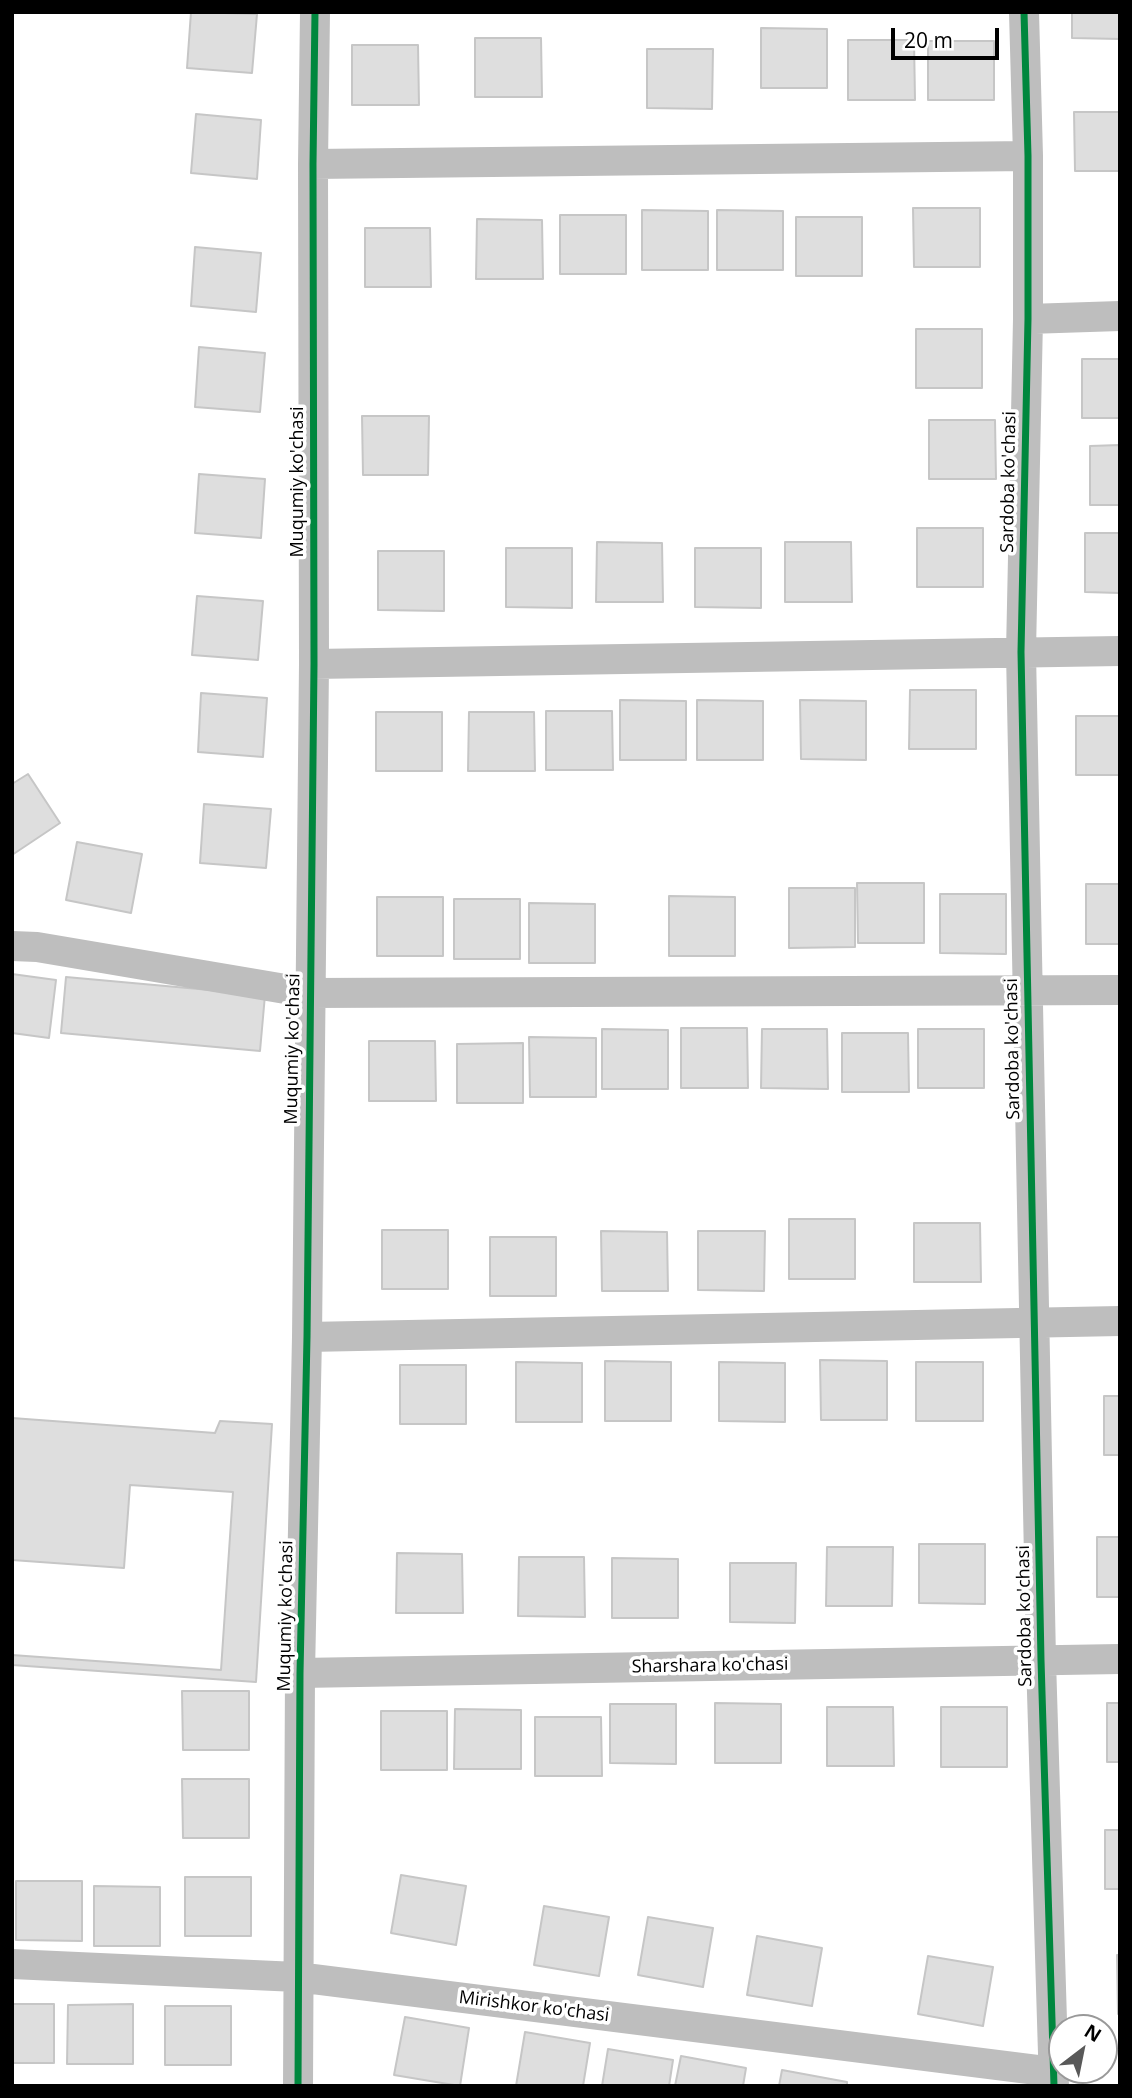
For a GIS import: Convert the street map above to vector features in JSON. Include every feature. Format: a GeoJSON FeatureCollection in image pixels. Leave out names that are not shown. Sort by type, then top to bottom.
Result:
{"type":"FeatureCollection","features":[{"type":"Feature","properties":{"kind":"street","name":"Muqumiy ko'chasi"},"geometry":{"type":"LineString","coordinates":[[298,2086],[300,1673],[307,1337],[314,664],[315,12]]}},
{"type":"Feature","properties":{"kind":"street","name":"Sardoba ko'chasi"},"geometry":{"type":"LineString","coordinates":[[1024,12],[1028,156],[1028,319],[1021,652],[1041,1660],[1052,2014]]}},
{"type":"Feature","properties":{"kind":"street"},"geometry":{"type":"LineString","coordinates":[[313,164],[1028,156]]}},
{"type":"Feature","properties":{"kind":"street"},"geometry":{"type":"LineString","coordinates":[[1028,319],[1120,316]]}},
{"type":"Feature","properties":{"kind":"street"},"geometry":{"type":"LineString","coordinates":[[314,664],[1120,651]]}},
{"type":"Feature","properties":{"kind":"street"},"geometry":{"type":"LineString","coordinates":[[12,946],[37,947],[309,993],[1120,990]]}},
{"type":"Feature","properties":{"kind":"street"},"geometry":{"type":"LineString","coordinates":[[307,1337],[1120,1321]]}},
{"type":"Feature","properties":{"kind":"street","name":"Sharshara ko'chasi"},"geometry":{"type":"LineString","coordinates":[[300,1673],[1120,1658]]}},
{"type":"Feature","properties":{"kind":"street","name":"Mirishkor ko'chasi"},"geometry":{"type":"LineString","coordinates":[[12,1964],[297,1977],[1048,2078]]}},
{"type":"Feature","properties":{"kind":"building"},"geometry":{"type":"Polygon","coordinates":[[[191,12],[257,14],[252,73],[187,68],[191,12]]]}},
{"type":"Feature","properties":{"kind":"building"},"geometry":{"type":"Polygon","coordinates":[[[1072,12],[1120,12],[1120,39],[1072,38],[1072,12]]]}},
{"type":"Feature","properties":{"kind":"building"},"geometry":{"type":"Polygon","coordinates":[[[761,28],[827,29],[827,88],[761,88],[761,28]]]}},
{"type":"Feature","properties":{"kind":"building"},"geometry":{"type":"Polygon","coordinates":[[[475,38],[541,38],[542,97],[475,97],[475,38]]]}},
{"type":"Feature","properties":{"kind":"building"},"geometry":{"type":"Polygon","coordinates":[[[848,40],[914,40],[915,100],[848,100],[848,40]]]}},
{"type":"Feature","properties":{"kind":"building"},"geometry":{"type":"Polygon","coordinates":[[[928,41],[994,41],[994,100],[928,100],[928,41]]]}},
{"type":"Feature","properties":{"kind":"building"},"geometry":{"type":"Polygon","coordinates":[[[352,45],[418,45],[419,105],[352,105],[352,45]]]}},
{"type":"Feature","properties":{"kind":"building"},"geometry":{"type":"Polygon","coordinates":[[[647,49],[713,49],[712,109],[647,108],[647,49]]]}},
{"type":"Feature","properties":{"kind":"building"},"geometry":{"type":"Polygon","coordinates":[[[1074,112],[1120,112],[1120,171],[1075,171],[1074,112]]]}},
{"type":"Feature","properties":{"kind":"building"},"geometry":{"type":"Polygon","coordinates":[[[196,114],[261,120],[257,179],[191,173],[196,114]]]}},
{"type":"Feature","properties":{"kind":"building"},"geometry":{"type":"Polygon","coordinates":[[[913,208],[980,208],[980,267],[914,267],[913,208]]]}},
{"type":"Feature","properties":{"kind":"building"},"geometry":{"type":"Polygon","coordinates":[[[642,210],[708,211],[708,270],[642,270],[642,210]]]}},
{"type":"Feature","properties":{"kind":"building"},"geometry":{"type":"Polygon","coordinates":[[[717,210],[783,211],[783,270],[717,270],[717,210]]]}},
{"type":"Feature","properties":{"kind":"building"},"geometry":{"type":"Polygon","coordinates":[[[560,215],[626,215],[626,274],[560,274],[560,215]]]}},
{"type":"Feature","properties":{"kind":"building"},"geometry":{"type":"Polygon","coordinates":[[[796,217],[862,217],[862,276],[796,276],[796,217]]]}},
{"type":"Feature","properties":{"kind":"building"},"geometry":{"type":"Polygon","coordinates":[[[477,219],[542,220],[543,279],[476,279],[477,219]]]}},
{"type":"Feature","properties":{"kind":"building"},"geometry":{"type":"Polygon","coordinates":[[[365,228],[430,228],[431,287],[365,287],[365,228]]]}},
{"type":"Feature","properties":{"kind":"building"},"geometry":{"type":"Polygon","coordinates":[[[195,247],[261,253],[256,312],[191,306],[195,247]]]}},
{"type":"Feature","properties":{"kind":"building"},"geometry":{"type":"Polygon","coordinates":[[[916,329],[982,329],[982,388],[916,388],[916,329]]]}},
{"type":"Feature","properties":{"kind":"building"},"geometry":{"type":"Polygon","coordinates":[[[199,347],[265,353],[260,412],[195,407],[199,347]]]}},
{"type":"Feature","properties":{"kind":"building"},"geometry":{"type":"Polygon","coordinates":[[[1082,359],[1120,359],[1120,418],[1082,418],[1082,359]]]}},
{"type":"Feature","properties":{"kind":"building"},"geometry":{"type":"Polygon","coordinates":[[[362,416],[429,416],[428,475],[363,475],[362,416]]]}},
{"type":"Feature","properties":{"kind":"building"},"geometry":{"type":"Polygon","coordinates":[[[929,420],[995,420],[996,479],[929,479],[929,420]]]}},
{"type":"Feature","properties":{"kind":"building"},"geometry":{"type":"Polygon","coordinates":[[[1120,445],[1120,505],[1090,505],[1090,446],[1120,445]]]}},
{"type":"Feature","properties":{"kind":"building"},"geometry":{"type":"Polygon","coordinates":[[[199,474],[265,479],[261,538],[195,533],[199,474]]]}},
{"type":"Feature","properties":{"kind":"building"},"geometry":{"type":"Polygon","coordinates":[[[917,528],[983,528],[983,587],[917,587],[917,528]]]}},
{"type":"Feature","properties":{"kind":"building"},"geometry":{"type":"Polygon","coordinates":[[[1085,533],[1120,533],[1120,593],[1085,592],[1085,533]]]}},
{"type":"Feature","properties":{"kind":"building"},"geometry":{"type":"Polygon","coordinates":[[[597,542],[662,543],[663,602],[596,602],[597,542]]]}},
{"type":"Feature","properties":{"kind":"building"},"geometry":{"type":"Polygon","coordinates":[[[785,542],[851,542],[852,602],[785,602],[785,542]]]}},
{"type":"Feature","properties":{"kind":"building"},"geometry":{"type":"Polygon","coordinates":[[[506,548],[572,548],[572,608],[506,607],[506,548]]]}},
{"type":"Feature","properties":{"kind":"building"},"geometry":{"type":"Polygon","coordinates":[[[695,548],[761,548],[761,608],[695,607],[695,548]]]}},
{"type":"Feature","properties":{"kind":"building"},"geometry":{"type":"Polygon","coordinates":[[[378,551],[444,551],[444,611],[378,610],[378,551]]]}},
{"type":"Feature","properties":{"kind":"building"},"geometry":{"type":"Polygon","coordinates":[[[197,596],[263,601],[258,660],[192,655],[197,596]]]}},
{"type":"Feature","properties":{"kind":"building"},"geometry":{"type":"Polygon","coordinates":[[[910,690],[976,690],[976,749],[909,749],[910,690]]]}},
{"type":"Feature","properties":{"kind":"building"},"geometry":{"type":"Polygon","coordinates":[[[201,693],[267,698],[263,757],[198,752],[201,693]]]}},
{"type":"Feature","properties":{"kind":"building"},"geometry":{"type":"Polygon","coordinates":[[[620,700],[686,701],[686,760],[620,760],[620,700]]]}},
{"type":"Feature","properties":{"kind":"building"},"geometry":{"type":"Polygon","coordinates":[[[697,700],[763,701],[763,760],[697,760],[697,700]]]}},
{"type":"Feature","properties":{"kind":"building"},"geometry":{"type":"Polygon","coordinates":[[[800,700],[866,701],[866,760],[801,759],[800,700]]]}},
{"type":"Feature","properties":{"kind":"building"},"geometry":{"type":"Polygon","coordinates":[[[546,711],[612,711],[613,770],[546,770],[546,711]]]}},
{"type":"Feature","properties":{"kind":"building"},"geometry":{"type":"Polygon","coordinates":[[[376,712],[442,712],[442,771],[376,771],[376,712]]]}},
{"type":"Feature","properties":{"kind":"building"},"geometry":{"type":"Polygon","coordinates":[[[469,712],[534,712],[535,771],[468,771],[469,712]]]}},
{"type":"Feature","properties":{"kind":"building"},"geometry":{"type":"Polygon","coordinates":[[[1076,716],[1120,716],[1120,775],[1076,775],[1076,716]]]}},
{"type":"Feature","properties":{"kind":"building"},"geometry":{"type":"Polygon","coordinates":[[[28,774],[60,823],[12,855],[12,784],[28,774]]]}},
{"type":"Feature","properties":{"kind":"building"},"geometry":{"type":"Polygon","coordinates":[[[204,804],[271,809],[266,868],[200,863],[204,804]]]}},
{"type":"Feature","properties":{"kind":"building"},"geometry":{"type":"Polygon","coordinates":[[[77,842],[142,854],[131,913],[66,900],[77,842]]]}},
{"type":"Feature","properties":{"kind":"building"},"geometry":{"type":"Polygon","coordinates":[[[857,883],[924,883],[924,943],[858,943],[857,883]]]}},
{"type":"Feature","properties":{"kind":"building"},"geometry":{"type":"Polygon","coordinates":[[[1086,884],[1120,884],[1120,944],[1086,944],[1086,884]]]}},
{"type":"Feature","properties":{"kind":"building"},"geometry":{"type":"Polygon","coordinates":[[[789,888],[855,888],[855,947],[789,948],[789,888]]]}},
{"type":"Feature","properties":{"kind":"building"},"geometry":{"type":"Polygon","coordinates":[[[940,894],[1006,894],[1006,954],[940,953],[940,894]]]}},
{"type":"Feature","properties":{"kind":"building"},"geometry":{"type":"Polygon","coordinates":[[[669,896],[735,897],[735,956],[669,956],[669,896]]]}},
{"type":"Feature","properties":{"kind":"building"},"geometry":{"type":"Polygon","coordinates":[[[377,897],[443,897],[443,956],[377,956],[377,897]]]}},
{"type":"Feature","properties":{"kind":"building"},"geometry":{"type":"Polygon","coordinates":[[[454,899],[520,899],[520,959],[454,959],[454,899]]]}},
{"type":"Feature","properties":{"kind":"building"},"geometry":{"type":"Polygon","coordinates":[[[529,903],[595,904],[595,963],[529,963],[529,903]]]}},
{"type":"Feature","properties":{"kind":"building"},"geometry":{"type":"Polygon","coordinates":[[[12,974],[56,980],[49,1038],[12,1033],[12,974]]]}},
{"type":"Feature","properties":{"kind":"building"},"geometry":{"type":"Polygon","coordinates":[[[66,977],[265,995],[260,1051],[61,1033],[66,977]]]}},
{"type":"Feature","properties":{"kind":"building"},"geometry":{"type":"Polygon","coordinates":[[[681,1028],[747,1028],[748,1088],[681,1088],[681,1028]]]}},
{"type":"Feature","properties":{"kind":"building"},"geometry":{"type":"Polygon","coordinates":[[[602,1029],[668,1030],[668,1089],[602,1089],[602,1029]]]}},
{"type":"Feature","properties":{"kind":"building"},"geometry":{"type":"Polygon","coordinates":[[[762,1029],[827,1029],[828,1089],[761,1088],[762,1029]]]}},
{"type":"Feature","properties":{"kind":"building"},"geometry":{"type":"Polygon","coordinates":[[[918,1029],[984,1029],[984,1088],[918,1088],[918,1029]]]}},
{"type":"Feature","properties":{"kind":"building"},"geometry":{"type":"Polygon","coordinates":[[[842,1033],[908,1033],[909,1092],[842,1092],[842,1033]]]}},
{"type":"Feature","properties":{"kind":"building"},"geometry":{"type":"Polygon","coordinates":[[[529,1037],[596,1038],[596,1097],[530,1097],[529,1037]]]}},
{"type":"Feature","properties":{"kind":"building"},"geometry":{"type":"Polygon","coordinates":[[[369,1041],[435,1041],[436,1101],[369,1101],[369,1041]]]}},
{"type":"Feature","properties":{"kind":"building"},"geometry":{"type":"Polygon","coordinates":[[[523,1043],[523,1103],[457,1103],[457,1044],[523,1043]]]}},
{"type":"Feature","properties":{"kind":"building"},"geometry":{"type":"Polygon","coordinates":[[[789,1219],[855,1219],[855,1279],[789,1279],[789,1219]]]}},
{"type":"Feature","properties":{"kind":"building"},"geometry":{"type":"Polygon","coordinates":[[[914,1223],[980,1223],[981,1282],[914,1282],[914,1223]]]}},
{"type":"Feature","properties":{"kind":"building"},"geometry":{"type":"Polygon","coordinates":[[[382,1230],[448,1230],[448,1289],[382,1289],[382,1230]]]}},
{"type":"Feature","properties":{"kind":"building"},"geometry":{"type":"Polygon","coordinates":[[[601,1231],[667,1232],[668,1291],[602,1291],[601,1231]]]}},
{"type":"Feature","properties":{"kind":"building"},"geometry":{"type":"Polygon","coordinates":[[[698,1231],[765,1231],[764,1291],[698,1290],[698,1231]]]}},
{"type":"Feature","properties":{"kind":"building"},"geometry":{"type":"Polygon","coordinates":[[[490,1237],[556,1237],[556,1296],[490,1296],[490,1237]]]}},
{"type":"Feature","properties":{"kind":"building"},"geometry":{"type":"Polygon","coordinates":[[[820,1360],[887,1361],[887,1420],[821,1420],[820,1360]]]}},
{"type":"Feature","properties":{"kind":"building"},"geometry":{"type":"Polygon","coordinates":[[[605,1361],[671,1362],[671,1421],[605,1421],[605,1361]]]}},
{"type":"Feature","properties":{"kind":"building"},"geometry":{"type":"Polygon","coordinates":[[[516,1362],[582,1363],[582,1422],[516,1422],[516,1362]]]}},
{"type":"Feature","properties":{"kind":"building"},"geometry":{"type":"Polygon","coordinates":[[[719,1362],[785,1363],[785,1422],[719,1421],[719,1362]]]}},
{"type":"Feature","properties":{"kind":"building"},"geometry":{"type":"Polygon","coordinates":[[[916,1362],[983,1362],[983,1421],[916,1421],[916,1362]]]}},
{"type":"Feature","properties":{"kind":"building"},"geometry":{"type":"Polygon","coordinates":[[[400,1365],[466,1365],[466,1424],[400,1424],[400,1365]]]}},
{"type":"Feature","properties":{"kind":"building"},"geometry":{"type":"Polygon","coordinates":[[[1104,1396],[1120,1396],[1120,1455],[1104,1455],[1104,1396]]]}},
{"type":"Feature","properties":{"kind":"building"},"geometry":{"type":"Polygon","coordinates":[[[12,1418],[215,1433],[220,1421],[272,1424],[256,1682],[12,1665],[12,1655],[221,1670],[233,1492],[130,1485],[124,1568],[12,1560],[12,1418]]]}},
{"type":"Feature","properties":{"kind":"building"},"geometry":{"type":"Polygon","coordinates":[[[1097,1537],[1120,1537],[1120,1597],[1097,1597],[1097,1537]]]}},
{"type":"Feature","properties":{"kind":"building"},"geometry":{"type":"Polygon","coordinates":[[[919,1544],[985,1544],[985,1604],[919,1603],[919,1544]]]}},
{"type":"Feature","properties":{"kind":"building"},"geometry":{"type":"Polygon","coordinates":[[[827,1547],[893,1547],[892,1606],[826,1606],[827,1547]]]}},
{"type":"Feature","properties":{"kind":"building"},"geometry":{"type":"Polygon","coordinates":[[[397,1553],[462,1554],[463,1613],[396,1613],[397,1553]]]}},
{"type":"Feature","properties":{"kind":"building"},"geometry":{"type":"Polygon","coordinates":[[[519,1557],[584,1557],[585,1617],[518,1616],[519,1557]]]}},
{"type":"Feature","properties":{"kind":"building"},"geometry":{"type":"Polygon","coordinates":[[[612,1558],[678,1559],[678,1618],[612,1618],[612,1558]]]}},
{"type":"Feature","properties":{"kind":"building"},"geometry":{"type":"Polygon","coordinates":[[[730,1563],[796,1563],[795,1623],[730,1622],[730,1563]]]}},
{"type":"Feature","properties":{"kind":"building"},"geometry":{"type":"Polygon","coordinates":[[[182,1691],[249,1691],[249,1750],[183,1750],[182,1691]]]}},
{"type":"Feature","properties":{"kind":"building"},"geometry":{"type":"Polygon","coordinates":[[[715,1703],[781,1704],[781,1763],[715,1763],[715,1703]]]}},
{"type":"Feature","properties":{"kind":"building"},"geometry":{"type":"Polygon","coordinates":[[[1107,1703],[1120,1703],[1120,1762],[1107,1762],[1107,1703]]]}},
{"type":"Feature","properties":{"kind":"building"},"geometry":{"type":"Polygon","coordinates":[[[610,1704],[676,1704],[676,1764],[610,1763],[610,1704]]]}},
{"type":"Feature","properties":{"kind":"building"},"geometry":{"type":"Polygon","coordinates":[[[827,1707],[893,1707],[894,1766],[827,1766],[827,1707]]]}},
{"type":"Feature","properties":{"kind":"building"},"geometry":{"type":"Polygon","coordinates":[[[941,1707],[1007,1707],[1007,1767],[941,1767],[941,1707]]]}},
{"type":"Feature","properties":{"kind":"building"},"geometry":{"type":"Polygon","coordinates":[[[455,1709],[521,1710],[521,1769],[454,1769],[455,1709]]]}},
{"type":"Feature","properties":{"kind":"building"},"geometry":{"type":"Polygon","coordinates":[[[381,1711],[447,1711],[447,1770],[381,1770],[381,1711]]]}},
{"type":"Feature","properties":{"kind":"building"},"geometry":{"type":"Polygon","coordinates":[[[535,1717],[601,1717],[602,1776],[535,1776],[535,1717]]]}},
{"type":"Feature","properties":{"kind":"building"},"geometry":{"type":"Polygon","coordinates":[[[182,1779],[249,1779],[249,1838],[183,1838],[182,1779]]]}},
{"type":"Feature","properties":{"kind":"building"},"geometry":{"type":"Polygon","coordinates":[[[1105,1830],[1120,1830],[1120,1889],[1105,1889],[1105,1830]]]}},
{"type":"Feature","properties":{"kind":"building"},"geometry":{"type":"Polygon","coordinates":[[[401,1875],[466,1886],[456,1945],[391,1933],[401,1875]]]}},
{"type":"Feature","properties":{"kind":"building"},"geometry":{"type":"Polygon","coordinates":[[[185,1877],[251,1877],[251,1936],[185,1936],[185,1877]]]}},
{"type":"Feature","properties":{"kind":"building"},"geometry":{"type":"Polygon","coordinates":[[[16,1881],[82,1881],[82,1941],[16,1940],[16,1881]]]}},
{"type":"Feature","properties":{"kind":"building"},"geometry":{"type":"Polygon","coordinates":[[[94,1886],[160,1887],[160,1946],[94,1946],[94,1886]]]}},
{"type":"Feature","properties":{"kind":"building"},"geometry":{"type":"Polygon","coordinates":[[[544,1906],[609,1917],[599,1976],[534,1965],[544,1906]]]}},
{"type":"Feature","properties":{"kind":"building"},"geometry":{"type":"Polygon","coordinates":[[[648,1917],[713,1928],[703,1987],[638,1975],[648,1917]]]}},
{"type":"Feature","properties":{"kind":"building"},"geometry":{"type":"Polygon","coordinates":[[[757,1936],[822,1948],[812,2006],[747,1995],[757,1936]]]}},
{"type":"Feature","properties":{"kind":"building"},"geometry":{"type":"Polygon","coordinates":[[[1117,1955],[1120,1955],[1120,2014],[1117,1955]]]}},
{"type":"Feature","properties":{"kind":"building"},"geometry":{"type":"Polygon","coordinates":[[[928,1956],[993,1967],[983,2026],[918,2014],[928,1956]]]}},
{"type":"Feature","properties":{"kind":"building"},"geometry":{"type":"Polygon","coordinates":[[[12,2004],[54,2004],[54,2063],[12,2063],[12,2004]]]}},
{"type":"Feature","properties":{"kind":"building"},"geometry":{"type":"Polygon","coordinates":[[[133,2004],[133,2064],[67,2064],[68,2005],[133,2004]]]}},
{"type":"Feature","properties":{"kind":"building"},"geometry":{"type":"Polygon","coordinates":[[[165,2006],[231,2006],[231,2065],[165,2065],[165,2006]]]}},
{"type":"Feature","properties":{"kind":"building"},"geometry":{"type":"Polygon","coordinates":[[[405,2017],[469,2028],[460,2086],[394,2075],[405,2017]]]}},
{"type":"Feature","properties":{"kind":"building"},"geometry":{"type":"Polygon","coordinates":[[[525,2032],[590,2043],[583,2086],[516,2086],[525,2032]]]}},
{"type":"Feature","properties":{"kind":"building"},"geometry":{"type":"Polygon","coordinates":[[[608,2049],[673,2060],[669,2086],[602,2086],[608,2049]]]}},
{"type":"Feature","properties":{"kind":"building"},"geometry":{"type":"Polygon","coordinates":[[[681,2056],[746,2068],[743,2086],[675,2086],[681,2056]]]}},
{"type":"Feature","properties":{"kind":"building"},"geometry":{"type":"Polygon","coordinates":[[[782,2070],[847,2082],[847,2086],[779,2086],[782,2070]]]}},
{"type":"Feature","properties":{"kind":"cycle path"},"geometry":{"type":"LineString","coordinates":[[298,2086],[300,1673],[307,1337],[314,664],[315,12]]}},
{"type":"Feature","properties":{"kind":"cycle path"},"geometry":{"type":"LineString","coordinates":[[1024,12],[1028,156],[1028,319],[1021,652],[1041,1660],[1054,2086]]}}]}
